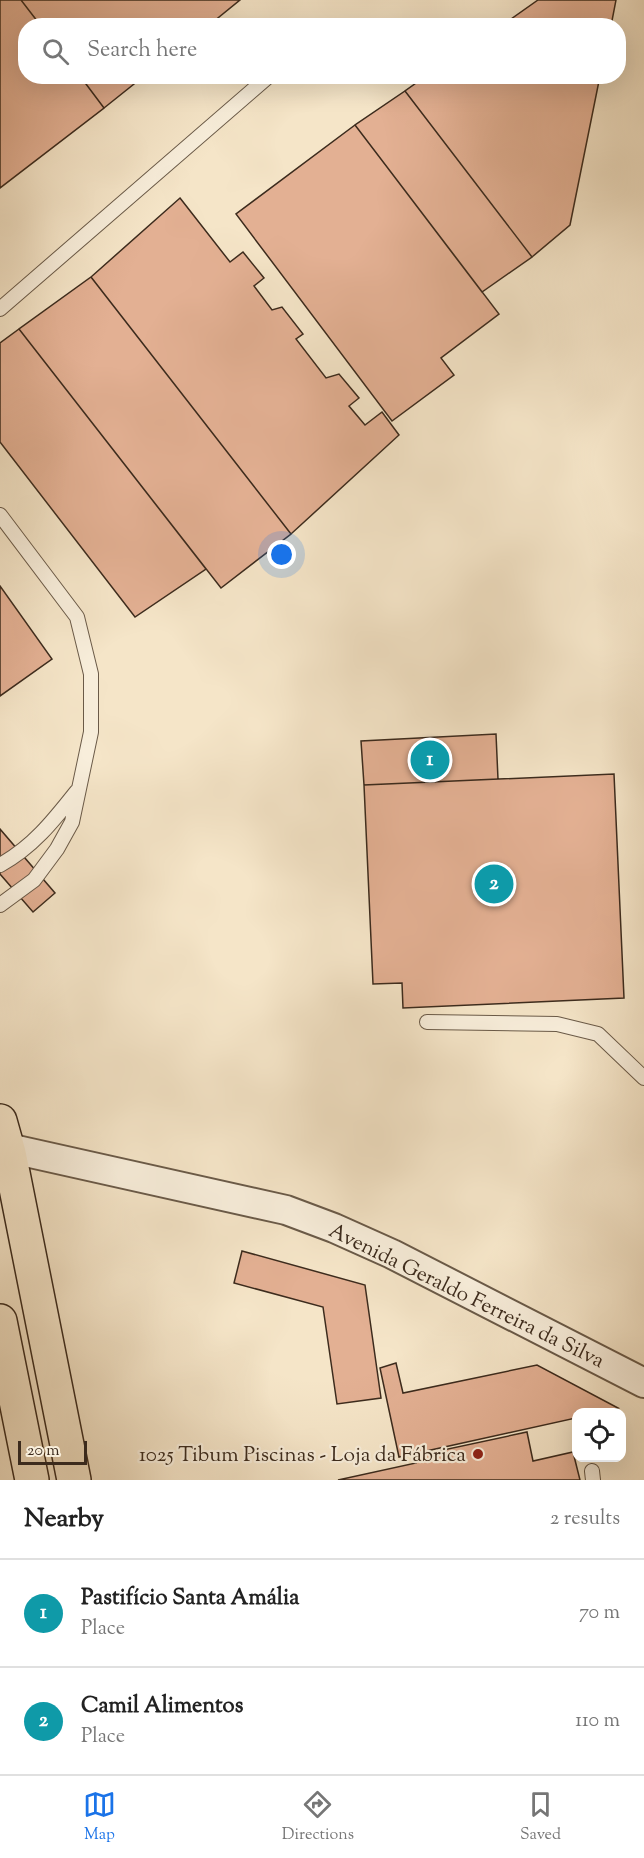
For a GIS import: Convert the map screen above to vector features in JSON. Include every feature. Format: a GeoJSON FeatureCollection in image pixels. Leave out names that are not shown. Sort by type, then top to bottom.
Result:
{"type":"FeatureCollection","features":[{"type":"Feature","properties":{"kind":"main road"},"geometry":{"type":"LineString","coordinates":[[4,1135],[74,1480]]}},
{"type":"Feature","properties":{"kind":"main road"},"geometry":{"type":"LineString","coordinates":[[0,1321],[32,1480]]}},
{"type":"Feature","properties":{"kind":"street","name":"Avenida Geraldo Ferreira da Silva"},"geometry":{"type":"LineString","coordinates":[[4,1135],[296,1214],[392,1254],[644,1383]]}},
{"type":"Feature","properties":{"kind":"lane"},"geometry":{"type":"LineString","coordinates":[[0,309],[260,84]]}},
{"type":"Feature","properties":{"kind":"lane"},"geometry":{"type":"LineString","coordinates":[[0,515],[77,617],[91,674],[91,732],[72,822],[57,849],[34,880],[0,905]]}},
{"type":"Feature","properties":{"kind":"lane"},"geometry":{"type":"LineString","coordinates":[[0,866],[15,857],[46,830],[78,789]]}},
{"type":"Feature","properties":{"kind":"lane"},"geometry":{"type":"LineString","coordinates":[[427,1022],[557,1024],[598,1034],[644,1078]]}},
{"type":"Feature","properties":{"kind":"building"},"geometry":{"type":"Polygon","coordinates":[[[0,0],[21,0],[35,18],[18,18],[18,84],[86,84],[104,108],[0,188],[0,0]]]}},
{"type":"Feature","properties":{"kind":"building"},"geometry":{"type":"Polygon","coordinates":[[[21,0],[240,0],[218,18],[35,18],[21,0]]]}},
{"type":"Feature","properties":{"kind":"building"},"geometry":{"type":"Polygon","coordinates":[[[538,0],[616,0],[613,18],[512,18],[538,0]]]}},
{"type":"Feature","properties":{"kind":"building"},"geometry":{"type":"Polygon","coordinates":[[[86,84],[134,84],[104,108],[86,84]]]}},
{"type":"Feature","properties":{"kind":"building"},"geometry":{"type":"Polygon","coordinates":[[[415,84],[598,84],[570,225],[532,257],[405,91],[415,84]]]}},
{"type":"Feature","properties":{"kind":"building"},"geometry":{"type":"Polygon","coordinates":[[[405,91],[532,257],[482,292],[355,125],[405,91]]]}},
{"type":"Feature","properties":{"kind":"building"},"geometry":{"type":"Polygon","coordinates":[[[355,125],[499,314],[441,358],[454,375],[392,421],[236,214],[355,125]]]}},
{"type":"Feature","properties":{"kind":"building"},"geometry":{"type":"Polygon","coordinates":[[[180,198],[230,262],[243,252],[264,278],[254,286],[272,310],[282,307],[303,334],[296,339],[326,378],[339,374],[359,398],[349,406],[365,425],[382,412],[399,435],[291,534],[91,277],[180,198]]]}},
{"type":"Feature","properties":{"kind":"building"},"geometry":{"type":"Polygon","coordinates":[[[91,277],[291,534],[221,588],[19,329],[91,277]]]}},
{"type":"Feature","properties":{"kind":"building"},"geometry":{"type":"Polygon","coordinates":[[[19,329],[206,569],[135,617],[0,442],[0,343],[19,329]]]}},
{"type":"Feature","properties":{"kind":"building"},"geometry":{"type":"Polygon","coordinates":[[[0,586],[52,659],[0,696],[0,586]]]}},
{"type":"Feature","properties":{"kind":"building"},"geometry":{"type":"Polygon","coordinates":[[[496,734],[498,779],[364,785],[361,741],[496,734]]]}},
{"type":"Feature","properties":{"kind":"building"},"geometry":{"type":"Polygon","coordinates":[[[614,774],[624,998],[403,1008],[402,983],[373,984],[364,785],[614,774]]]}},
{"type":"Feature","properties":{"kind":"building"},"geometry":{"type":"Polygon","coordinates":[[[0,829],[55,893],[33,912],[0,874],[0,829]]]}},
{"type":"Feature","properties":{"kind":"building"},"geometry":{"type":"Polygon","coordinates":[[[242,1251],[365,1285],[381,1398],[337,1404],[323,1307],[234,1283],[242,1251]]]}},
{"type":"Feature","properties":{"kind":"building"},"geometry":{"type":"Polygon","coordinates":[[[396,1363],[403,1393],[537,1365],[618,1408],[572,1408],[572,1419],[399,1457],[380,1368],[396,1363]]]}},
{"type":"Feature","properties":{"kind":"building","name":"1025 Tibum Piscinas - Loja da Fábrica"},"geometry":{"type":"Polygon","coordinates":[[[527,1432],[533,1461],[572,1452],[572,1462],[576,1462],[580,1480],[338,1480],[416,1463],[415,1456],[527,1432]]]}},
{"type":"Feature","properties":{"kind":"place","name":"Pastifício Santa Amália"},"geometry":{"type":"Point","coordinates":[430,760]}},
{"type":"Feature","properties":{"kind":"place","name":"Camil Alimentos"},"geometry":{"type":"Point","coordinates":[494,884]}},
{"type":"Feature","properties":{"kind":"place","name":"1025 Tibum Piscinas - Loja da Fábrica"},"geometry":{"type":"Point","coordinates":[478,1454]}}]}
